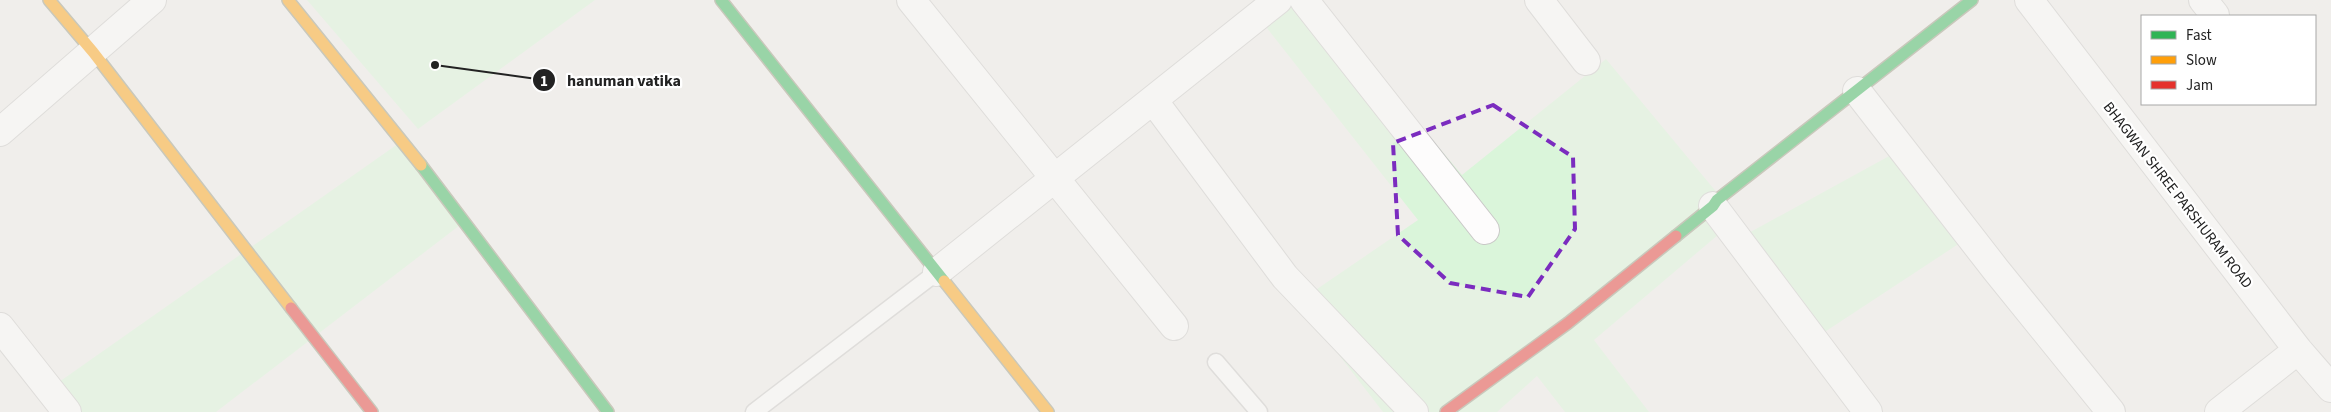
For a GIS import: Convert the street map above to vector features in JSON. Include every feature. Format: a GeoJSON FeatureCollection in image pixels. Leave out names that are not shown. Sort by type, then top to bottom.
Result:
{"type":"FeatureCollection","features":[{"type":"Feature","properties":{"kind":"street"},"geometry":{"type":"LineString","coordinates":[[49,0],[93,52],[372,412]]}},
{"type":"Feature","properties":{"kind":"street"},"geometry":{"type":"LineString","coordinates":[[0,132],[152,0]]}},
{"type":"Feature","properties":{"kind":"street"},"geometry":{"type":"LineString","coordinates":[[288,0],[417,160],[608,412]]}},
{"type":"Feature","properties":{"kind":"street"},"geometry":{"type":"LineString","coordinates":[[721,0],[1048,412]]}},
{"type":"Feature","properties":{"kind":"street"},"geometry":{"type":"LineString","coordinates":[[911,0],[1174,326]]}},
{"type":"Feature","properties":{"kind":"street"},"geometry":{"type":"LineString","coordinates":[[1304,0],[1484,230]]}},
{"type":"Feature","properties":{"kind":"street"},"geometry":{"type":"LineString","coordinates":[[1539,0],[1586,61]]}},
{"type":"Feature","properties":{"kind":"street"},"geometry":{"type":"LineString","coordinates":[[1446,412],[1568,323],[1713,206],[1717,200],[1972,0]]}},
{"type":"Feature","properties":{"kind":"street","name":"BHAGWAN SHREE PARSHURAM ROAD"},"geometry":{"type":"LineString","coordinates":[[2028,0],[2298,350],[2331,388]]}},
{"type":"Feature","properties":{"kind":"street"},"geometry":{"type":"LineString","coordinates":[[937,272],[1153,100],[1268,3]]}},
{"type":"Feature","properties":{"kind":"street"},"geometry":{"type":"LineString","coordinates":[[1857,91],[1996,270],[2111,412]]}},
{"type":"Feature","properties":{"kind":"street"},"geometry":{"type":"LineString","coordinates":[[1153,100],[1285,277],[1414,412]]}},
{"type":"Feature","properties":{"kind":"street"},"geometry":{"type":"LineString","coordinates":[[1713,206],[1868,412]]}},
{"type":"Feature","properties":{"kind":"street"},"geometry":{"type":"LineString","coordinates":[[0,327],[67,412]]}},
{"type":"Feature","properties":{"kind":"street"},"geometry":{"type":"LineString","coordinates":[[2220,412],[2298,350]]}},
{"type":"Feature","properties":{"kind":"lane"},"geometry":{"type":"LineString","coordinates":[[754,412],[937,272]]}},
{"type":"Feature","properties":{"kind":"lane"},"geometry":{"type":"LineString","coordinates":[[1216,362],[1260,412]]}},
{"type":"Feature","properties":{"kind":"highlighted area"},"geometry":{"type":"Polygon","coordinates":[[[1493,105],[1573,157],[1575,229],[1528,297],[1450,283],[1398,235],[1393,143],[1493,105]]]}},
{"type":"Feature","properties":{"kind":"green space"},"geometry":{"type":"Polygon","coordinates":[[[307,0],[595,0],[418,129],[307,0]]]}},
{"type":"Feature","properties":{"kind":"green space"},"geometry":{"type":"Polygon","coordinates":[[[1295,0],[1314,0],[1462,175],[1606,59],[1738,218],[1594,340],[1649,412],[1565,412],[1537,376],[1497,412],[1383,412],[1298,302],[1418,220],[1259,18],[1295,0]]]}},
{"type":"Feature","properties":{"kind":"green space"},"geometry":{"type":"Polygon","coordinates":[[[402,141],[464,222],[216,412],[67,412],[49,389],[402,141]]]}},
{"type":"Feature","properties":{"kind":"green space"},"geometry":{"type":"Polygon","coordinates":[[[1891,155],[1960,243],[1811,341],[1734,241],[1891,155]]]}},
{"type":"Feature","properties":{"kind":"traffic: fast"},"geometry":{"type":"LineString","coordinates":[[721,0],[944,281]]}},
{"type":"Feature","properties":{"kind":"traffic: fast"},"geometry":{"type":"LineString","coordinates":[[1676,236],[1713,206],[1717,200],[1972,0]]}},
{"type":"Feature","properties":{"kind":"traffic: fast"},"geometry":{"type":"LineString","coordinates":[[421,165],[608,412]]}},
{"type":"Feature","properties":{"kind":"traffic: slow"},"geometry":{"type":"LineString","coordinates":[[49,0],[93,52],[291,308]]}},
{"type":"Feature","properties":{"kind":"traffic: slow"},"geometry":{"type":"LineString","coordinates":[[288,0],[421,165]]}},
{"type":"Feature","properties":{"kind":"traffic: slow"},"geometry":{"type":"LineString","coordinates":[[944,281],[1048,412]]}},
{"type":"Feature","properties":{"kind":"traffic: jam"},"geometry":{"type":"LineString","coordinates":[[1446,412],[1568,323],[1676,236]]}},
{"type":"Feature","properties":{"kind":"traffic: jam"},"geometry":{"type":"LineString","coordinates":[[291,308],[372,412]]}},
{"type":"Feature","properties":{"kind":"place","name":"hanuman vatika"},"geometry":{"type":"Point","coordinates":[435,65]}}]}
